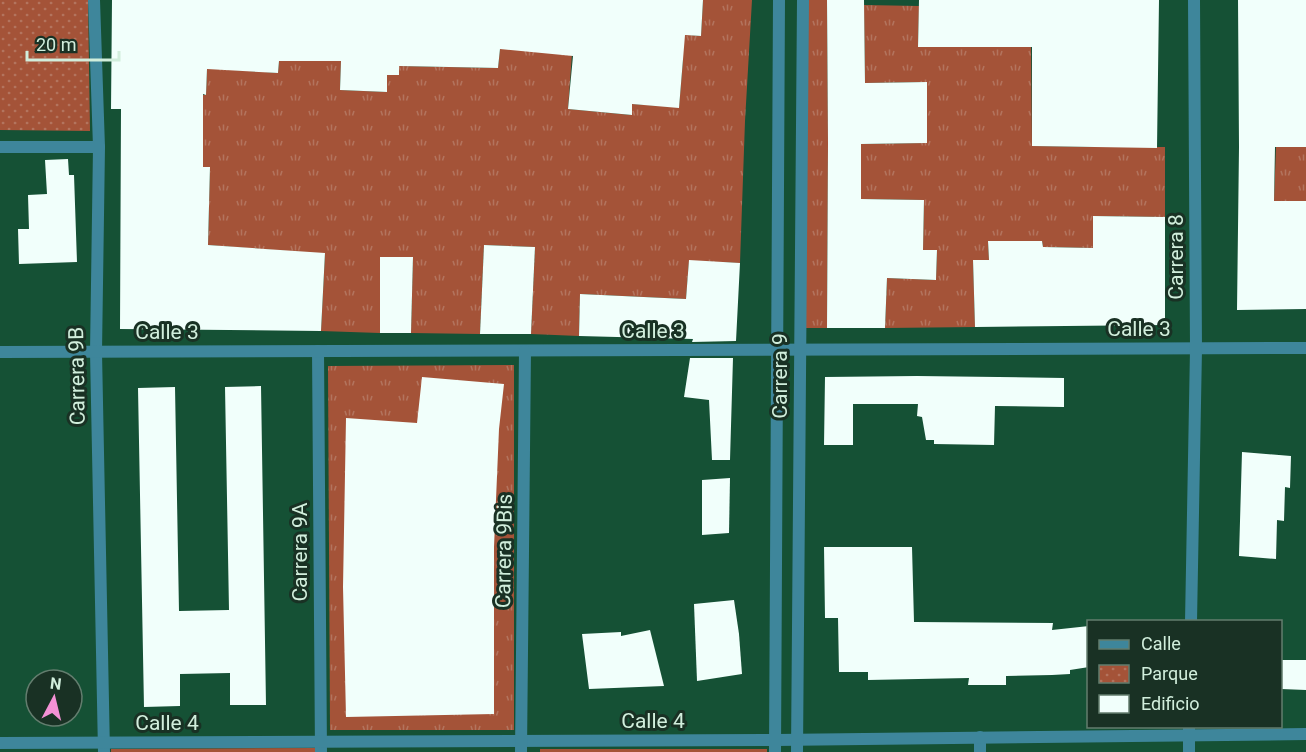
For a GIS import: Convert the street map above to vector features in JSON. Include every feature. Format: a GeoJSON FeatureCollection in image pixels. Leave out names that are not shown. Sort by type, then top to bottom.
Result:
{"type":"FeatureCollection","features":[{"type":"Feature","properties":{"kind":"street","name":"Carrera 9B"},"geometry":{"type":"LineString","coordinates":[[94,0],[99,147],[96,352],[104,747]]}},
{"type":"Feature","properties":{"kind":"street","name":"Carrera 9"},"geometry":{"type":"LineString","coordinates":[[776,746],[779,0]]}},
{"type":"Feature","properties":{"kind":"street","name":"Carrera 9"},"geometry":{"type":"LineString","coordinates":[[797,746],[803,0]]}},
{"type":"Feature","properties":{"kind":"street","name":"Carrera 8"},"geometry":{"type":"LineString","coordinates":[[1191,620],[1196,349],[1194,0]]}},
{"type":"Feature","properties":{"kind":"street"},"geometry":{"type":"LineString","coordinates":[[0,147],[99,147]]}},
{"type":"Feature","properties":{"kind":"street","name":"Calle 3"},"geometry":{"type":"LineString","coordinates":[[0,352],[1306,348]]}},
{"type":"Feature","properties":{"kind":"street","name":"Carrera 9A"},"geometry":{"type":"LineString","coordinates":[[318,351],[321,747]]}},
{"type":"Feature","properties":{"kind":"street","name":"Carrera 9Bis"},"geometry":{"type":"LineString","coordinates":[[521,747],[525,351]]}},
{"type":"Feature","properties":{"kind":"street"},"geometry":{"type":"LineString","coordinates":[[1189,731],[1189,752]]}},
{"type":"Feature","properties":{"kind":"street","name":"Calle 4"},"geometry":{"type":"LineString","coordinates":[[0,742],[104,747],[797,746],[980,737],[1189,731],[1306,734]]}},
{"type":"Feature","properties":{"kind":"street"},"geometry":{"type":"LineString","coordinates":[[980,737],[980,752]]}},
{"type":"Feature","properties":{"kind":"green space"},"geometry":{"type":"Polygon","coordinates":[[[0,0],[88,0],[90,131],[0,130],[0,0]]]}},
{"type":"Feature","properties":{"kind":"green space"},"geometry":{"type":"Polygon","coordinates":[[[703,0],[752,0],[740,263],[689,261],[686,299],[580,294],[579,336],[531,334],[535,247],[484,245],[480,334],[411,333],[413,257],[380,258],[380,333],[321,331],[325,254],[208,245],[210,168],[203,167],[203,110],[160,93],[206,95],[207,68],[278,73],[279,61],[341,61],[340,90],[387,92],[387,75],[399,75],[399,66],[498,68],[500,49],[573,40],[568,109],[631,115],[632,104],[679,107],[683,60],[666,33],[701,36],[703,0]]]}},
{"type":"Feature","properties":{"kind":"green space"},"geometry":{"type":"Polygon","coordinates":[[[808,0],[827,0],[827,328],[805,328],[808,0]]]}},
{"type":"Feature","properties":{"kind":"green space"},"geometry":{"type":"Polygon","coordinates":[[[864,5],[919,6],[918,46],[969,47],[1046,29],[1031,47],[1032,146],[1101,147],[1122,100],[1121,147],[1165,147],[1165,217],[1093,216],[1093,248],[1043,247],[1042,241],[988,241],[989,260],[973,260],[975,327],[885,328],[887,278],[936,280],[937,251],[923,250],[924,200],[861,199],[861,144],[927,143],[927,82],[865,83],[864,5]]]}},
{"type":"Feature","properties":{"kind":"green space"},"geometry":{"type":"Polygon","coordinates":[[[1276,147],[1306,147],[1306,201],[1274,201],[1276,147]]]}},
{"type":"Feature","properties":{"kind":"green space"},"geometry":{"type":"Polygon","coordinates":[[[514,365],[514,730],[330,730],[328,366],[514,365]]]}},
{"type":"Feature","properties":{"kind":"green space"},"geometry":{"type":"Polygon","coordinates":[[[315,748],[315,752],[111,752],[111,749],[315,748]]]}},
{"type":"Feature","properties":{"kind":"green space"},"geometry":{"type":"Polygon","coordinates":[[[540,749],[767,749],[767,752],[540,752],[540,749]]]}},
{"type":"Feature","properties":{"kind":"building"},"geometry":{"type":"Polygon","coordinates":[[[112,0],[703,0],[701,36],[685,35],[679,108],[632,104],[632,115],[568,109],[573,56],[500,49],[498,68],[399,66],[399,75],[387,75],[387,92],[340,90],[341,61],[279,61],[278,73],[207,69],[206,95],[203,94],[203,167],[210,167],[208,245],[325,253],[321,331],[120,329],[121,109],[111,109],[112,0]]]}},
{"type":"Feature","properties":{"kind":"building"},"geometry":{"type":"Polygon","coordinates":[[[827,0],[864,0],[865,83],[927,82],[927,143],[861,144],[861,199],[924,200],[923,250],[937,250],[936,280],[887,278],[885,328],[827,328],[827,0]]]}},
{"type":"Feature","properties":{"kind":"building"},"geometry":{"type":"Polygon","coordinates":[[[919,0],[1159,0],[1157,148],[1032,146],[1032,47],[918,47],[919,0]]]}},
{"type":"Feature","properties":{"kind":"building"},"geometry":{"type":"Polygon","coordinates":[[[1238,0],[1306,0],[1306,147],[1275,147],[1274,201],[1306,201],[1306,309],[1237,310],[1238,0]]]}},
{"type":"Feature","properties":{"kind":"building"},"geometry":{"type":"Polygon","coordinates":[[[68,159],[69,175],[74,175],[77,262],[19,264],[18,229],[29,229],[28,195],[47,194],[45,160],[68,159]]]}},
{"type":"Feature","properties":{"kind":"building"},"geometry":{"type":"Polygon","coordinates":[[[1093,216],[1165,217],[1165,325],[975,327],[973,260],[989,260],[988,241],[1042,241],[1043,247],[1093,248],[1093,216]]]}},
{"type":"Feature","properties":{"kind":"building"},"geometry":{"type":"Polygon","coordinates":[[[484,245],[535,247],[531,334],[480,334],[484,245]]]}},
{"type":"Feature","properties":{"kind":"building"},"geometry":{"type":"Polygon","coordinates":[[[380,257],[413,257],[411,333],[380,333],[380,257]]]}},
{"type":"Feature","properties":{"kind":"building"},"geometry":{"type":"Polygon","coordinates":[[[689,260],[740,263],[736,341],[692,342],[693,339],[579,336],[580,294],[686,299],[689,260]]]}},
{"type":"Feature","properties":{"kind":"building"},"geometry":{"type":"Polygon","coordinates":[[[690,358],[733,358],[730,460],[712,460],[709,400],[684,397],[690,358]]]}},
{"type":"Feature","properties":{"kind":"building"},"geometry":{"type":"Polygon","coordinates":[[[422,377],[504,384],[499,429],[494,547],[494,714],[346,717],[343,587],[346,418],[417,423],[422,377]]]}},
{"type":"Feature","properties":{"kind":"building"},"geometry":{"type":"Polygon","coordinates":[[[825,377],[1064,378],[1064,407],[995,406],[994,445],[934,444],[934,440],[926,440],[922,417],[917,416],[918,404],[853,404],[853,445],[824,445],[825,377]]]}},
{"type":"Feature","properties":{"kind":"building"},"geometry":{"type":"Polygon","coordinates":[[[261,386],[266,705],[230,705],[230,673],[180,674],[180,706],[144,707],[138,388],[175,387],[179,611],[229,610],[225,387],[261,386]]]}},
{"type":"Feature","properties":{"kind":"building"},"geometry":{"type":"Polygon","coordinates":[[[1242,452],[1291,456],[1290,488],[1285,487],[1284,521],[1277,520],[1276,559],[1239,556],[1242,452]]]}},
{"type":"Feature","properties":{"kind":"building"},"geometry":{"type":"Polygon","coordinates":[[[730,478],[729,533],[702,535],[702,480],[730,478]]]}},
{"type":"Feature","properties":{"kind":"building"},"geometry":{"type":"Polygon","coordinates":[[[824,547],[912,547],[914,622],[1053,623],[1052,630],[1087,626],[1087,667],[1070,670],[1070,674],[1006,676],[1006,685],[968,685],[969,678],[868,680],[868,672],[839,672],[838,618],[825,618],[824,547]]]}},
{"type":"Feature","properties":{"kind":"building"},"geometry":{"type":"Polygon","coordinates":[[[734,600],[742,674],[697,681],[694,604],[734,600]]]}},
{"type":"Feature","properties":{"kind":"building"},"geometry":{"type":"Polygon","coordinates":[[[650,630],[664,686],[589,689],[582,634],[621,632],[621,636],[650,630]]]}},
{"type":"Feature","properties":{"kind":"building"},"geometry":{"type":"Polygon","coordinates":[[[1282,660],[1306,660],[1306,690],[1282,689],[1282,660]]]}}]}
